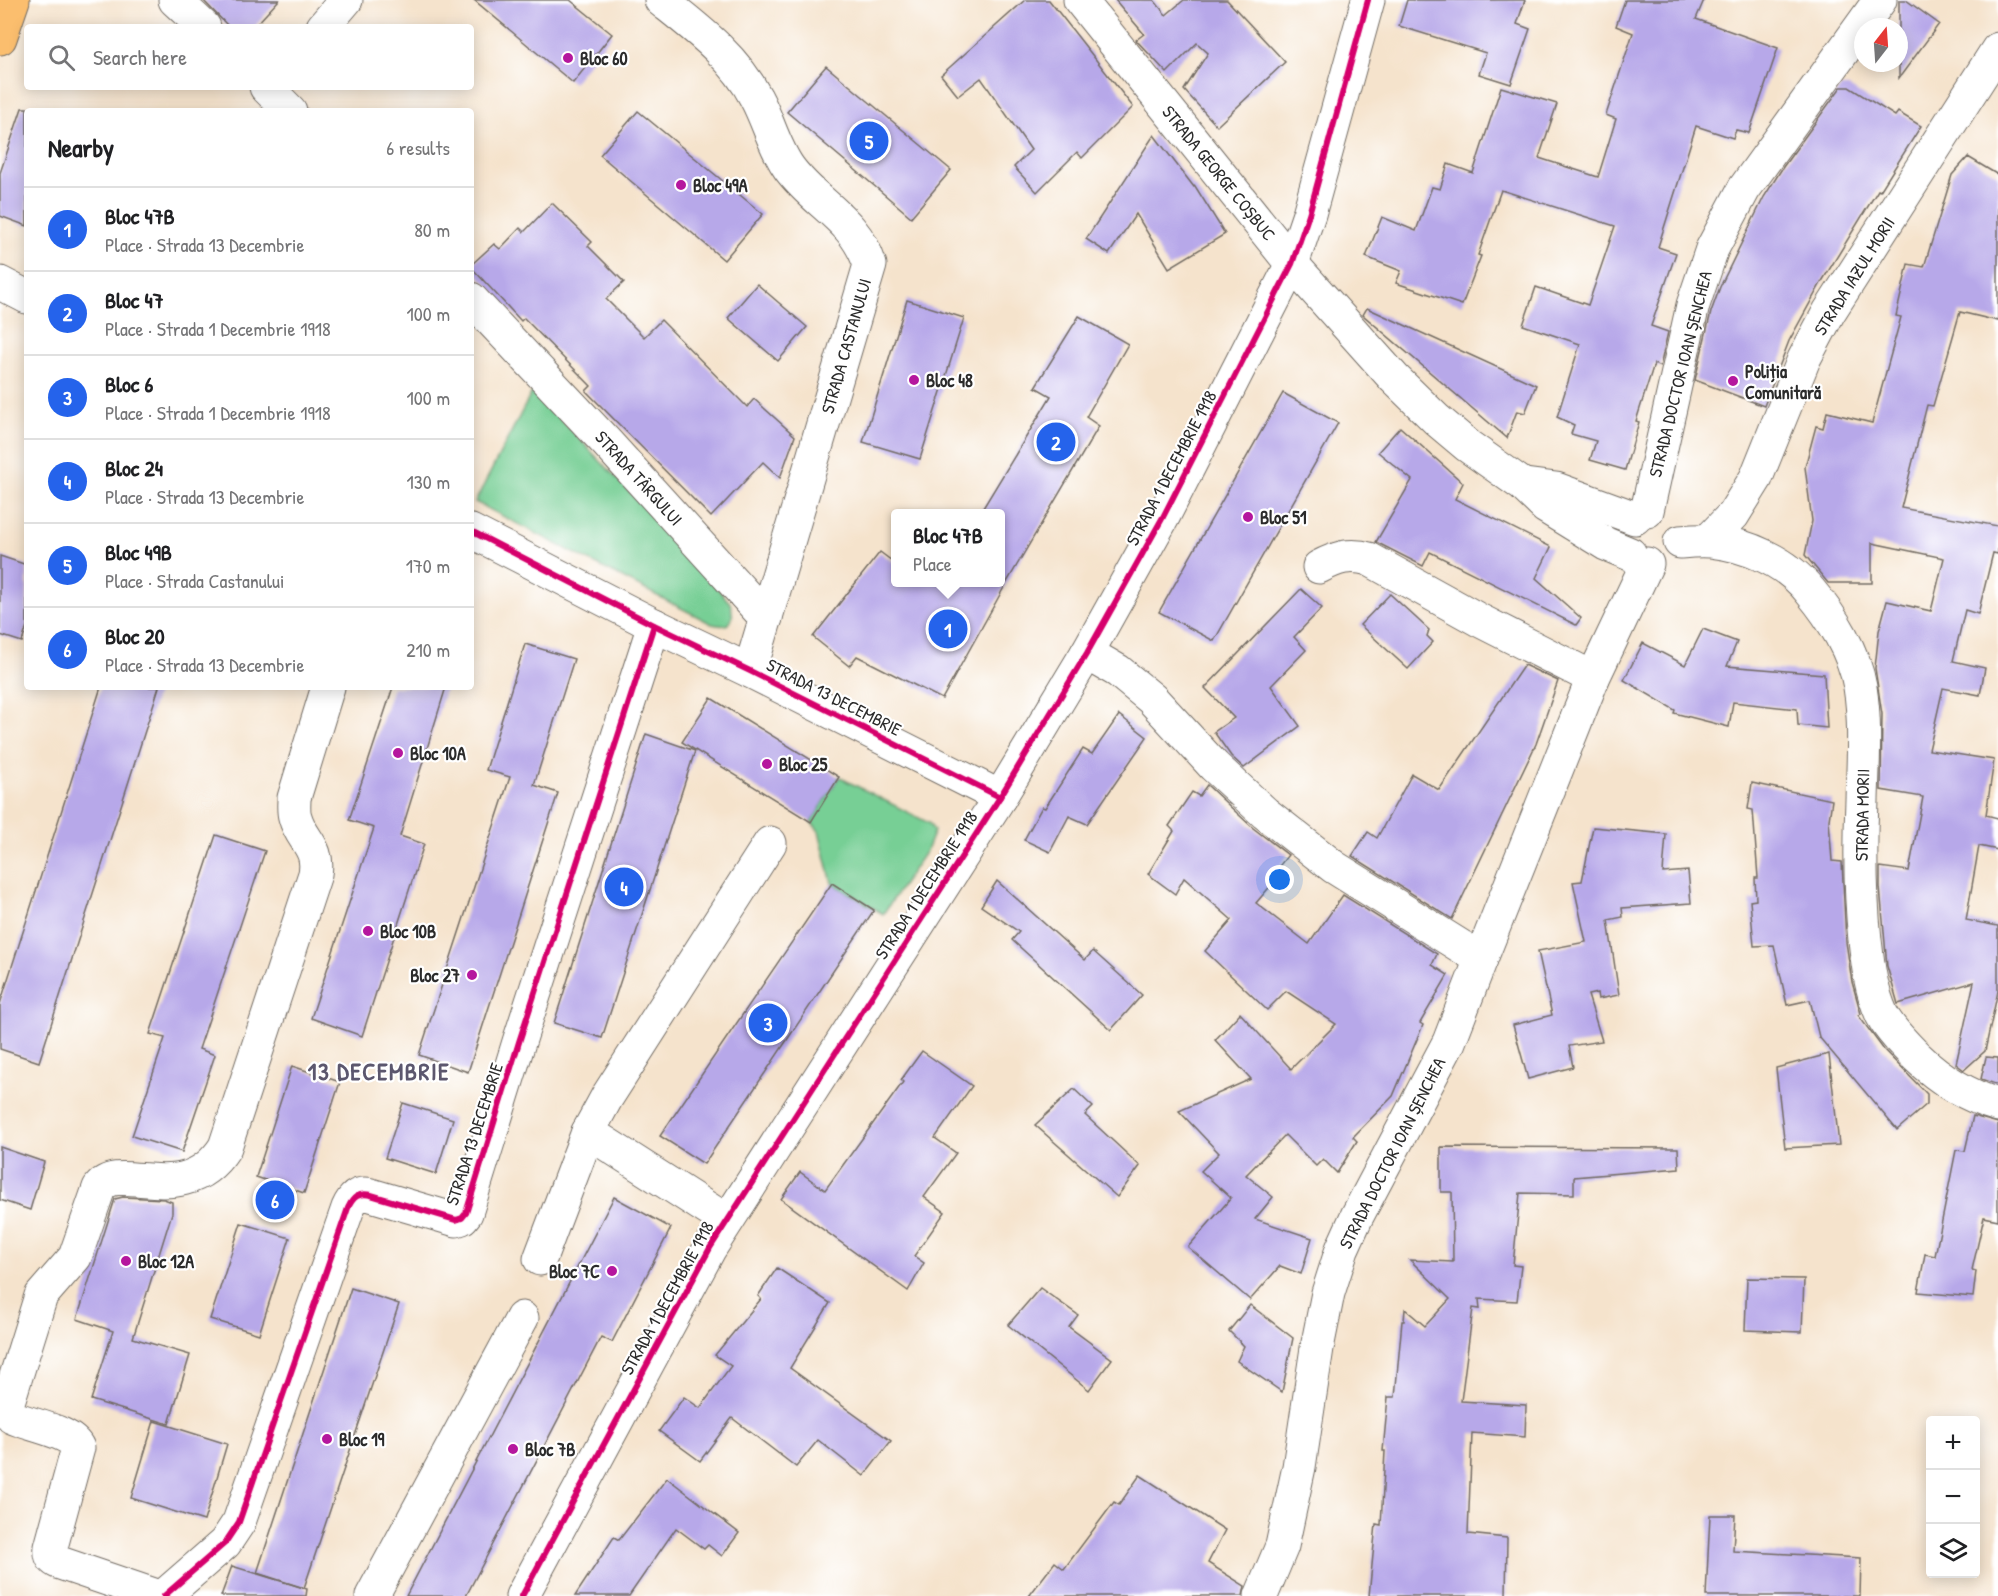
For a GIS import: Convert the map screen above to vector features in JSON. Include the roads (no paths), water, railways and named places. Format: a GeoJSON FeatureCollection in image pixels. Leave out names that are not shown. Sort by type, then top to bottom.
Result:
{"type":"FeatureCollection","features":[{"type":"Feature","properties":{"kind":"main road"},"geometry":{"type":"LineString","coordinates":[[0,38],[13,0]]}},
{"type":"Feature","properties":{"kind":"street"},"geometry":{"type":"LineString","coordinates":[[175,0],[201,24]]}},
{"type":"Feature","properties":{"kind":"street"},"geometry":{"type":"LineString","coordinates":[[326,24],[346,0]]}},
{"type":"Feature","properties":{"kind":"street","name":"STRADA CASTANULUI"},"geometry":{"type":"LineString","coordinates":[[661,0],[702,34],[740,73],[756,98],[771,135],[789,168],[854,232],[870,265],[766,618]]}},
{"type":"Feature","properties":{"kind":"street","name":"STRADA GEORGE COȘBUC"},"geometry":{"type":"LineString","coordinates":[[1080,0],[1292,264],[1394,378],[1437,420],[1477,453],[1523,485],[1546,507],[1606,544],[1639,559]]}},
{"type":"Feature","properties":{"kind":"street","name":"STRADA 1 DECEMBRIE 1918"},"geometry":{"type":"LineString","coordinates":[[522,1596],[727,1221],[1000,797],[1087,653],[1163,517],[1292,264],[1309,214],[1368,0]]}},
{"type":"Feature","properties":{"kind":"street","name":"STRADA DOCTOR IOAN ȘENCHEA"},"geometry":{"type":"LineString","coordinates":[[1261,1596],[1282,1546],[1299,1467],[1317,1348],[1328,1293],[1342,1249],[1357,1216],[1449,1042],[1639,559],[1626,544],[1626,534],[1629,525],[1641,514],[1693,305],[1712,249],[1744,189],[1880,0]]}},
{"type":"Feature","properties":{"kind":"street","name":"STRADA IAZUL MORII"},"geometry":{"type":"LineString","coordinates":[[1639,559],[1658,565],[1733,515],[1746,496],[1766,456],[1804,359],[1829,312],[1998,50]]}},
{"type":"Feature","properties":{"kind":"street"},"geometry":{"type":"LineString","coordinates":[[0,283],[24,295]]}},
{"type":"Feature","properties":{"kind":"street","name":"STRADA TÂRGULUI"},"geometry":{"type":"LineString","coordinates":[[474,302],[607,442],[766,618]]}},
{"type":"Feature","properties":{"kind":"street","name":"STRADA GEORGE COȘBUC"},"geometry":{"type":"LineString","coordinates":[[1523,485],[1556,489],[1641,514],[1657,511],[1667,515],[1675,522],[1679,532],[1694,541]]}},
{"type":"Feature","properties":{"kind":"street","name":"STRADA 13 DECEMBRIE"},"geometry":{"type":"LineString","coordinates":[[474,533],[1000,797]]}},
{"type":"Feature","properties":{"kind":"street","name":"STRADA MORII"},"geometry":{"type":"LineString","coordinates":[[1694,541],[1750,550],[1785,568],[1804,584],[1820,603],[1847,648],[1860,685],[1864,724],[1860,862],[1863,926],[1874,996],[1884,1017],[1898,1036],[1926,1065],[1946,1081],[1967,1093],[1998,1105]]}},
{"type":"Feature","properties":{"kind":"street"},"geometry":{"type":"LineString","coordinates":[[1319,567],[1352,555],[1369,559],[1479,620],[1593,678]]}},
{"type":"Feature","properties":{"kind":"street"},"geometry":{"type":"LineString","coordinates":[[750,671],[766,618]]}},
{"type":"Feature","properties":{"kind":"street","name":"STRADA 13 DECEMBRIE"},"geometry":{"type":"LineString","coordinates":[[164,1596],[225,1543],[239,1522],[350,1202],[357,1195],[366,1194],[452,1219],[462,1218],[468,1209],[519,1042],[654,625]]}},
{"type":"Feature","properties":{"kind":"street"},"geometry":{"type":"LineString","coordinates":[[1087,653],[1118,671],[1152,699],[1214,766],[1265,813],[1334,867],[1481,959]]}},
{"type":"Feature","properties":{"kind":"street"},"geometry":{"type":"LineString","coordinates":[[157,1596],[53,1559],[50,1555],[51,1547],[78,1448],[75,1441],[66,1436],[12,1417],[7,1405],[41,1296],[75,1257],[103,1182],[117,1177],[159,1182],[185,1179],[213,1163],[225,1147],[315,874],[315,854],[295,817],[294,798],[327,690]]}},
{"type":"Feature","properties":{"kind":"street"},"geometry":{"type":"LineString","coordinates":[[540,1260],[588,1132],[612,1088],[770,843]]}},
{"type":"Feature","properties":{"kind":"street"},"geometry":{"type":"LineString","coordinates":[[588,1132],[727,1221]]}},
{"type":"Feature","properties":{"kind":"street"},"geometry":{"type":"LineString","coordinates":[[372,1596],[522,1318]]}},
{"type":"Feature","properties":{"kind":"place","name":"Bloc 60"},"geometry":{"type":"Point","coordinates":[568,58]}},
{"type":"Feature","properties":{"kind":"place","name":"Bloc 49B"},"geometry":{"type":"Point","coordinates":[869,141]}},
{"type":"Feature","properties":{"kind":"place","name":"Bloc 49A"},"geometry":{"type":"Point","coordinates":[681,185]}},
{"type":"Feature","properties":{"kind":"place","name":"Bloc 48"},"geometry":{"type":"Point","coordinates":[914,380]}},
{"type":"Feature","properties":{"kind":"place","name":"Poliția Comunitară"},"geometry":{"type":"Point","coordinates":[1733,381]}},
{"type":"Feature","properties":{"kind":"place","name":"Bloc 47"},"geometry":{"type":"Point","coordinates":[1056,442]}},
{"type":"Feature","properties":{"kind":"place","name":"Bloc 51"},"geometry":{"type":"Point","coordinates":[1248,517]}},
{"type":"Feature","properties":{"kind":"place","name":"Bloc 47B"},"geometry":{"type":"Point","coordinates":[948,629]}},
{"type":"Feature","properties":{"kind":"place","name":"Bloc 10A"},"geometry":{"type":"Point","coordinates":[398,753]}},
{"type":"Feature","properties":{"kind":"place","name":"Bloc 25"},"geometry":{"type":"Point","coordinates":[767,764]}},
{"type":"Feature","properties":{"kind":"place","name":"Bloc 24"},"geometry":{"type":"Point","coordinates":[624,887]}},
{"type":"Feature","properties":{"kind":"place","name":"Bloc 10B"},"geometry":{"type":"Point","coordinates":[368,931]}},
{"type":"Feature","properties":{"kind":"place","name":"Bloc 27"},"geometry":{"type":"Point","coordinates":[472,975]}},
{"type":"Feature","properties":{"kind":"place","name":"Bloc 6"},"geometry":{"type":"Point","coordinates":[768,1023]}},
{"type":"Feature","properties":{"kind":"place","name":"Bloc 20"},"geometry":{"type":"Point","coordinates":[275,1200]}},
{"type":"Feature","properties":{"kind":"place","name":"Bloc 12A"},"geometry":{"type":"Point","coordinates":[126,1261]}},
{"type":"Feature","properties":{"kind":"place","name":"Bloc 7C"},"geometry":{"type":"Point","coordinates":[612,1271]}},
{"type":"Feature","properties":{"kind":"place","name":"Bloc 19"},"geometry":{"type":"Point","coordinates":[327,1439]}},
{"type":"Feature","properties":{"kind":"place","name":"Bloc 7B"},"geometry":{"type":"Point","coordinates":[513,1449]}},
{"type":"Feature","properties":{"kind":"district","name":"13 DECEMBRIE"},"geometry":{"type":"Point","coordinates":[379,1071]}}]}
